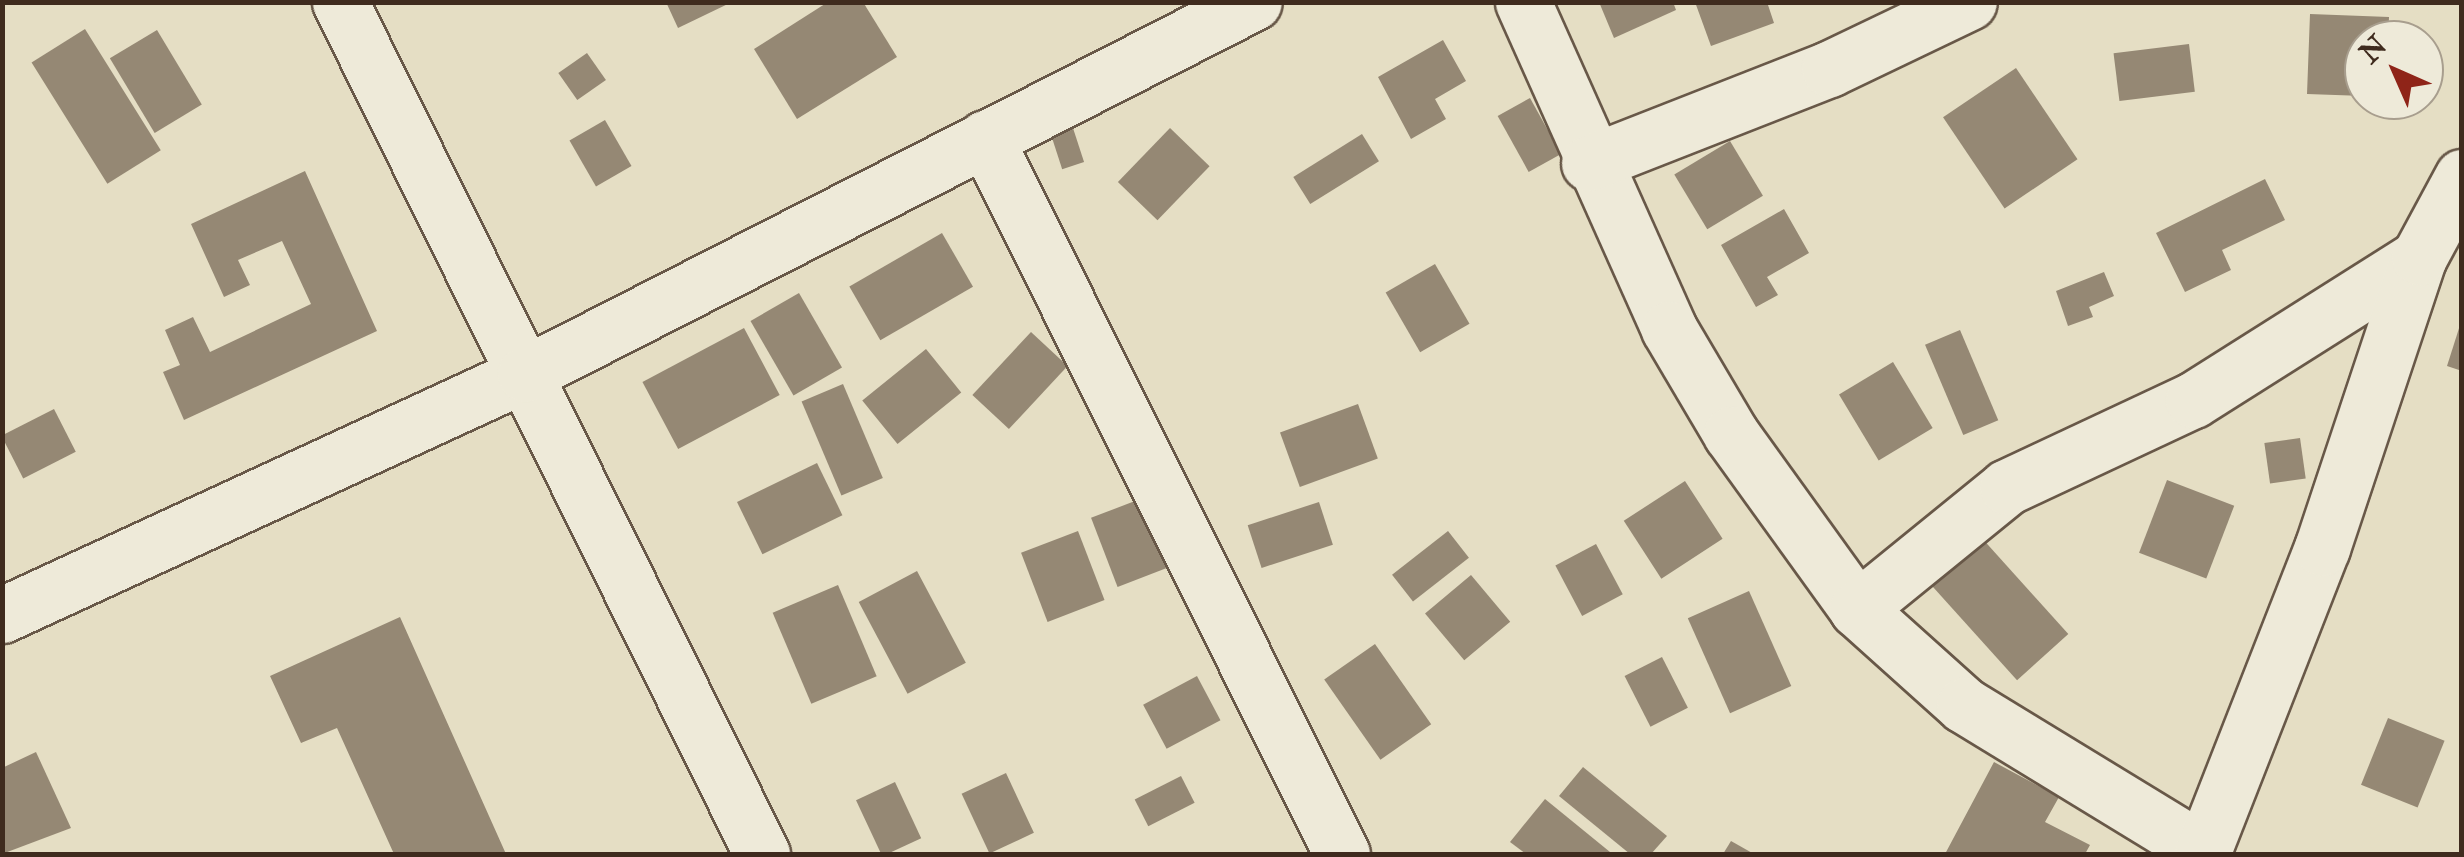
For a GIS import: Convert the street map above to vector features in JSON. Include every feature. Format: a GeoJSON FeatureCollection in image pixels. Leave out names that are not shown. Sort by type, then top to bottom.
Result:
{"type":"FeatureCollection","features":[{"type":"Feature","properties":{"kind":"street"},"geometry":{"type":"LineString","coordinates":[[340,2],[762,854]]}},
{"type":"Feature","properties":{"kind":"street"},"geometry":{"type":"LineString","coordinates":[[2,615],[525,374],[1254,2]]}},
{"type":"Feature","properties":{"kind":"street"},"geometry":{"type":"LineString","coordinates":[[1522,2],[1589,163],[1669,329],[1722,419],[1857,609],[1964,705],[2083,783],[2203,853],[2328,531],[2419,256],[2462,177]]}},
{"type":"Feature","properties":{"kind":"street"},"geometry":{"type":"LineString","coordinates":[[1589,163],[1829,70],[1970,2]]}},
{"type":"Feature","properties":{"kind":"street"},"geometry":{"type":"LineString","coordinates":[[984,138],[1342,854]]}},
{"type":"Feature","properties":{"kind":"street"},"geometry":{"type":"LineString","coordinates":[[1857,609],[2007,488],[2193,400],[2419,256]]}},
{"type":"Feature","properties":{"kind":"building"},"geometry":{"type":"Polygon","coordinates":[[[666,2],[732,2],[678,28],[666,2]]]}},
{"type":"Feature","properties":{"kind":"building"},"geometry":{"type":"Polygon","coordinates":[[[828,2],[863,2],[897,57],[797,119],[754,49],[828,2]]]}},
{"type":"Feature","properties":{"kind":"building"},"geometry":{"type":"Polygon","coordinates":[[[1599,2],[1673,2],[1676,10],[1614,38],[1599,2]]]}},
{"type":"Feature","properties":{"kind":"building"},"geometry":{"type":"Polygon","coordinates":[[[1695,2],[1767,2],[1774,23],[1711,46],[1695,2]]]}},
{"type":"Feature","properties":{"kind":"building"},"geometry":{"type":"Polygon","coordinates":[[[2310,14],[2389,17],[2344,20],[2344,95],[2307,94],[2310,14]]]}},
{"type":"Feature","properties":{"kind":"building"},"geometry":{"type":"Polygon","coordinates":[[[85,29],[161,150],[107,184],[32,62],[85,29]]]}},
{"type":"Feature","properties":{"kind":"building"},"geometry":{"type":"Polygon","coordinates":[[[157,30],[202,105],[155,133],[110,58],[157,30]]]}},
{"type":"Feature","properties":{"kind":"building"},"geometry":{"type":"Polygon","coordinates":[[[1443,40],[1466,81],[1435,99],[1446,119],[1411,139],[1378,77],[1443,40]]]}},
{"type":"Feature","properties":{"kind":"building"},"geometry":{"type":"Polygon","coordinates":[[[2189,44],[2195,92],[2119,101],[2114,53],[2189,44]]]}},
{"type":"Feature","properties":{"kind":"building"},"geometry":{"type":"Polygon","coordinates":[[[587,53],[606,80],[577,100],[558,73],[587,53]]]}},
{"type":"Feature","properties":{"kind":"building"},"geometry":{"type":"Polygon","coordinates":[[[2016,68],[2078,159],[2005,208],[1943,117],[2016,68]]]}},
{"type":"Feature","properties":{"kind":"building"},"geometry":{"type":"Polygon","coordinates":[[[1530,98],[1561,154],[1529,172],[1498,116],[1530,98]]]}},
{"type":"Feature","properties":{"kind":"building"},"geometry":{"type":"Polygon","coordinates":[[[605,120],[632,166],[596,186],[569,140],[605,120]]]}},
{"type":"Feature","properties":{"kind":"building"},"geometry":{"type":"Polygon","coordinates":[[[1072,125],[1084,162],[1062,169],[1050,132],[1072,125]]]}},
{"type":"Feature","properties":{"kind":"building"},"geometry":{"type":"Polygon","coordinates":[[[1170,128],[1210,166],[1157,220],[1118,182],[1170,128]]]}},
{"type":"Feature","properties":{"kind":"building"},"geometry":{"type":"Polygon","coordinates":[[[1362,134],[1379,161],[1310,204],[1293,177],[1362,134]]]}},
{"type":"Feature","properties":{"kind":"building"},"geometry":{"type":"Polygon","coordinates":[[[1730,141],[1763,196],[1707,229],[1674,174],[1730,141]]]}},
{"type":"Feature","properties":{"kind":"building"},"geometry":{"type":"Polygon","coordinates":[[[305,171],[377,331],[184,420],[163,372],[180,365],[165,330],[193,317],[210,352],[311,304],[282,241],[238,260],[250,285],[224,297],[191,224],[305,171]]]}},
{"type":"Feature","properties":{"kind":"building"},"geometry":{"type":"Polygon","coordinates":[[[2265,179],[2285,220],[2222,250],[2231,270],[2185,292],[2156,233],[2265,179]]]}},
{"type":"Feature","properties":{"kind":"building"},"geometry":{"type":"Polygon","coordinates":[[[1784,209],[1809,253],[1767,277],[1778,295],[1756,307],[1721,245],[1784,209]]]}},
{"type":"Feature","properties":{"kind":"building"},"geometry":{"type":"Polygon","coordinates":[[[942,233],[973,287],[880,340],[849,286],[942,233]]]}},
{"type":"Feature","properties":{"kind":"building"},"geometry":{"type":"Polygon","coordinates":[[[1435,264],[1470,324],[1420,352],[1386,292],[1435,264]]]}},
{"type":"Feature","properties":{"kind":"building"},"geometry":{"type":"Polygon","coordinates":[[[2104,272],[2114,296],[2089,307],[2093,317],[2068,326],[2056,291],[2104,272]]]}},
{"type":"Feature","properties":{"kind":"building"},"geometry":{"type":"Polygon","coordinates":[[[799,293],[842,367],[794,395],[751,321],[799,293]]]}},
{"type":"Feature","properties":{"kind":"building"},"geometry":{"type":"Polygon","coordinates":[[[2462,322],[2462,371],[2447,366],[2462,322]]]}},
{"type":"Feature","properties":{"kind":"building"},"geometry":{"type":"Polygon","coordinates":[[[744,328],[780,395],[678,449],[642,382],[744,328]]]}},
{"type":"Feature","properties":{"kind":"building"},"geometry":{"type":"Polygon","coordinates":[[[1960,330],[1998,420],[1963,435],[1925,345],[1960,330]]]}},
{"type":"Feature","properties":{"kind":"building"},"geometry":{"type":"Polygon","coordinates":[[[1031,332],[1068,366],[1009,429],[972,395],[1031,332]]]}},
{"type":"Feature","properties":{"kind":"building"},"geometry":{"type":"Polygon","coordinates":[[[926,349],[961,393],[898,444],[862,401],[926,349]]]}},
{"type":"Feature","properties":{"kind":"building"},"geometry":{"type":"Polygon","coordinates":[[[1893,362],[1933,428],[1879,460],[1839,394],[1893,362]]]}},
{"type":"Feature","properties":{"kind":"building"},"geometry":{"type":"Polygon","coordinates":[[[843,384],[883,478],[841,495],[802,402],[843,384]]]}},
{"type":"Feature","properties":{"kind":"building"},"geometry":{"type":"Polygon","coordinates":[[[1358,404],[1378,459],[1300,487],[1280,432],[1358,404]]]}},
{"type":"Feature","properties":{"kind":"building"},"geometry":{"type":"Polygon","coordinates":[[[54,409],[76,452],[23,479],[2,435],[54,409]]]}},
{"type":"Feature","properties":{"kind":"building"},"geometry":{"type":"Polygon","coordinates":[[[2300,438],[2306,479],[2270,484],[2264,443],[2300,438]]]}},
{"type":"Feature","properties":{"kind":"building"},"geometry":{"type":"Polygon","coordinates":[[[817,463],[842,515],[762,554],[737,502],[817,463]]]}},
{"type":"Feature","properties":{"kind":"building"},"geometry":{"type":"Polygon","coordinates":[[[2167,480],[2234,506],[2206,579],[2139,553],[2167,480]]]}},
{"type":"Feature","properties":{"kind":"building"},"geometry":{"type":"Polygon","coordinates":[[[1685,481],[1723,539],[1661,579],[1624,521],[1685,481]]]}},
{"type":"Feature","properties":{"kind":"building"},"geometry":{"type":"Polygon","coordinates":[[[1148,496],[1175,565],[1118,587],[1091,518],[1148,496]]]}},
{"type":"Feature","properties":{"kind":"building"},"geometry":{"type":"Polygon","coordinates":[[[1319,502],[1333,545],[1262,568],[1248,525],[1319,502]]]}},
{"type":"Feature","properties":{"kind":"building"},"geometry":{"type":"Polygon","coordinates":[[[1078,531],[1105,600],[1048,622],[1021,553],[1078,531]]]}},
{"type":"Feature","properties":{"kind":"building"},"geometry":{"type":"Polygon","coordinates":[[[1448,531],[1469,558],[1413,602],[1392,575],[1448,531]]]}},
{"type":"Feature","properties":{"kind":"building"},"geometry":{"type":"Polygon","coordinates":[[[1980,536],[2068,634],[2017,680],[1929,582],[1980,536]]]}},
{"type":"Feature","properties":{"kind":"building"},"geometry":{"type":"Polygon","coordinates":[[[1596,544],[1623,594],[1582,616],[1555,566],[1596,544]]]}},
{"type":"Feature","properties":{"kind":"building"},"geometry":{"type":"Polygon","coordinates":[[[917,571],[966,663],[908,694],[859,602],[917,571]]]}},
{"type":"Feature","properties":{"kind":"building"},"geometry":{"type":"Polygon","coordinates":[[[1471,575],[1510,622],[1464,660],[1425,614],[1471,575]]]}},
{"type":"Feature","properties":{"kind":"building"},"geometry":{"type":"Polygon","coordinates":[[[838,585],[877,676],[811,704],[773,613],[838,585]]]}},
{"type":"Feature","properties":{"kind":"building"},"geometry":{"type":"Polygon","coordinates":[[[1749,591],[1791,686],[1730,713],[1688,618],[1749,591]]]}},
{"type":"Feature","properties":{"kind":"building"},"geometry":{"type":"Polygon","coordinates":[[[400,617],[506,854],[394,854],[337,728],[301,743],[270,676],[400,617]]]}},
{"type":"Feature","properties":{"kind":"building"},"geometry":{"type":"Polygon","coordinates":[[[1375,644],[1431,724],[1380,760],[1324,680],[1375,644]]]}},
{"type":"Feature","properties":{"kind":"building"},"geometry":{"type":"Polygon","coordinates":[[[1662,657],[1688,708],[1650,727],[1625,676],[1662,657]]]}},
{"type":"Feature","properties":{"kind":"building"},"geometry":{"type":"Polygon","coordinates":[[[1197,676],[1220,720],[1167,749],[1143,705],[1197,676]]]}},
{"type":"Feature","properties":{"kind":"building"},"geometry":{"type":"Polygon","coordinates":[[[2388,718],[2445,741],[2418,808],[2361,785],[2388,718]]]}},
{"type":"Feature","properties":{"kind":"building"},"geometry":{"type":"Polygon","coordinates":[[[36,752],[71,828],[2,854],[2,768],[36,752]]]}},
{"type":"Feature","properties":{"kind":"building"},"geometry":{"type":"Polygon","coordinates":[[[1994,762],[2059,797],[2045,822],[2090,845],[2085,854],[1945,854],[1994,762]]]}},
{"type":"Feature","properties":{"kind":"building"},"geometry":{"type":"Polygon","coordinates":[[[1583,767],[1667,836],[1651,854],[1630,854],[1559,796],[1583,767]]]}},
{"type":"Feature","properties":{"kind":"building"},"geometry":{"type":"Polygon","coordinates":[[[1006,773],[1034,833],[989,854],[962,794],[1006,773]]]}},
{"type":"Feature","properties":{"kind":"building"},"geometry":{"type":"Polygon","coordinates":[[[1181,776],[1195,803],[1148,826],[1135,800],[1181,776]]]}},
{"type":"Feature","properties":{"kind":"building"},"geometry":{"type":"Polygon","coordinates":[[[895,782],[921,838],[881,854],[856,800],[895,782]]]}},
{"type":"Feature","properties":{"kind":"building"},"geometry":{"type":"Polygon","coordinates":[[[1545,799],[1610,852],[1526,854],[1510,842],[1545,799]]]}},
{"type":"Feature","properties":{"kind":"building"},"geometry":{"type":"Polygon","coordinates":[[[1731,841],[1754,854],[1723,854],[1731,841]]]}}]}
